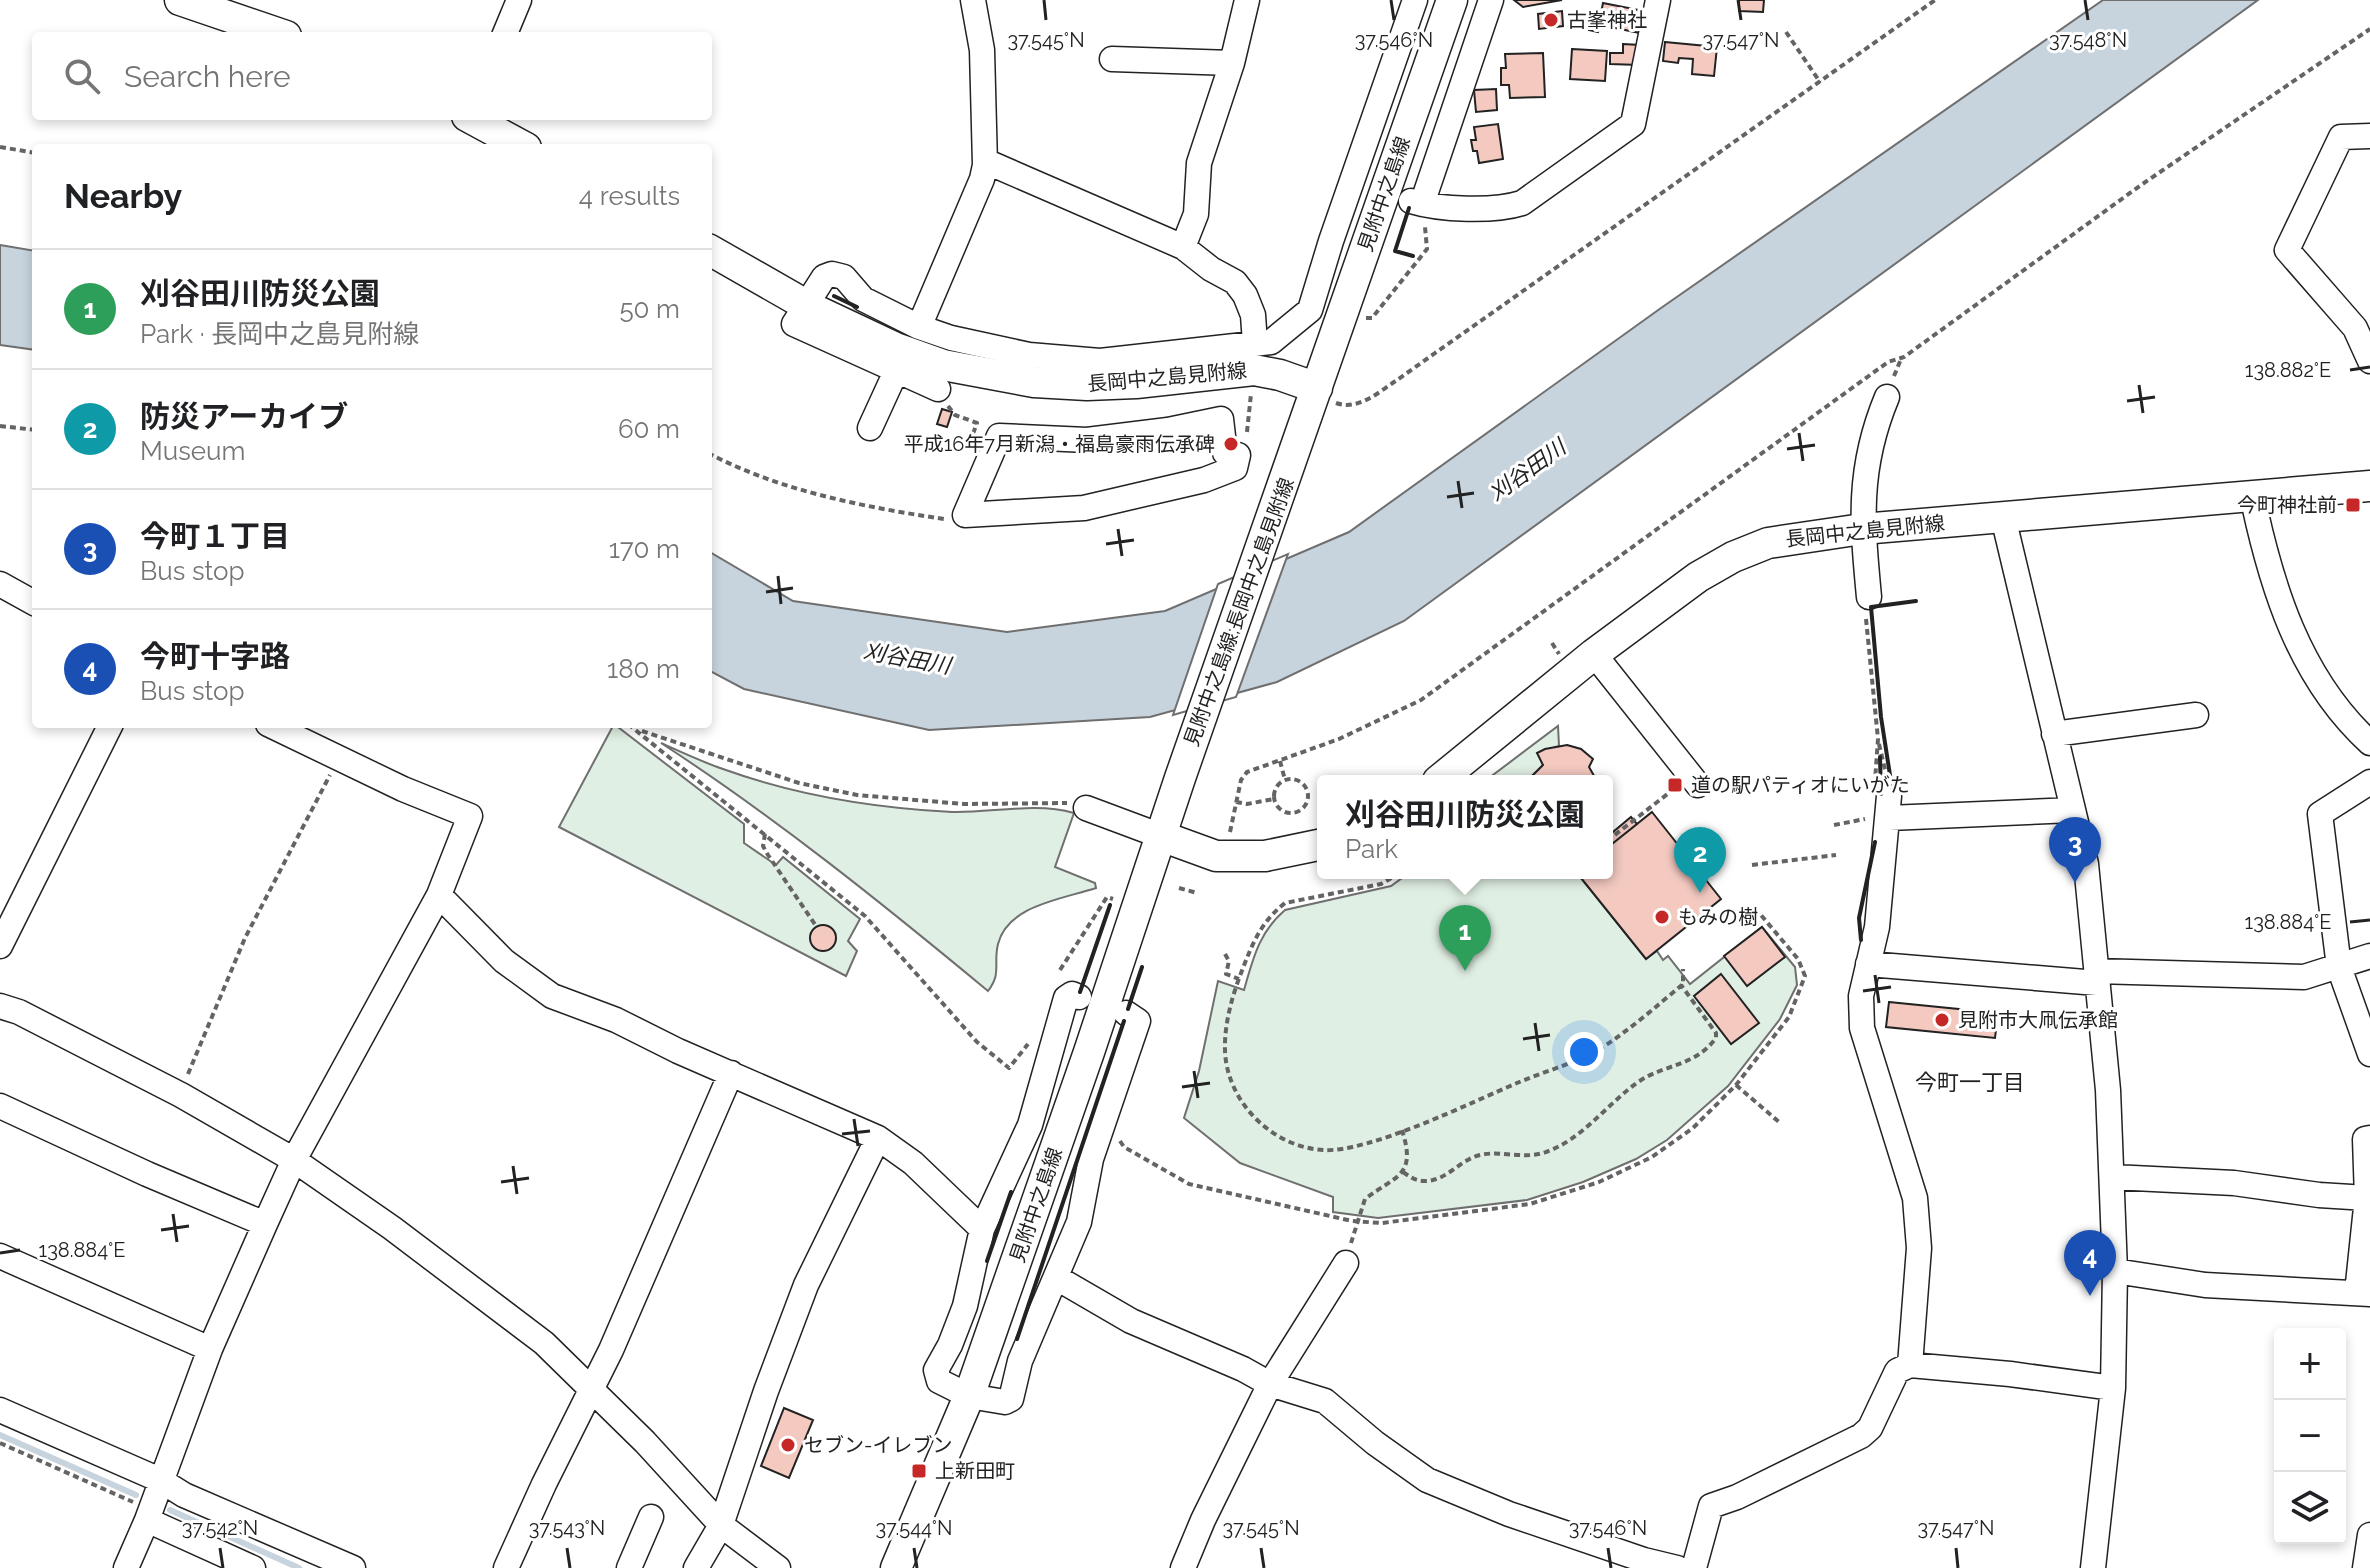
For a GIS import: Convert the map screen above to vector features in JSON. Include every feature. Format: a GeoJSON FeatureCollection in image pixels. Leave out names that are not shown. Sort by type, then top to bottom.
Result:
{"type":"FeatureCollection","features":[{"type":"Feature","properties":{"kind":"main road"},"geometry":{"type":"LineString","coordinates":[[183,0],[275,32]]}},
{"type":"Feature","properties":{"kind":"main road","name":"見附中之島線"},"geometry":{"type":"LineString","coordinates":[[1326,396],[1452,0]]}},
{"type":"Feature","properties":{"kind":"main road"},"geometry":{"type":"LineString","coordinates":[[475,120],[519,144]]}},
{"type":"Feature","properties":{"kind":"main road","name":"長岡中之島見附線"},"geometry":{"type":"LineString","coordinates":[[712,251],[805,304],[943,365],[1034,382],[1087,385],[1254,370],[1280,375],[1326,396]]}},
{"type":"Feature","properties":{"kind":"main road","name":"見附中之島線;長岡中之島見附線"},"geometry":{"type":"LineString","coordinates":[[1161,836],[1301,439],[1326,396]]}},
{"type":"Feature","properties":{"kind":"main road","name":"長岡中之島見附線"},"geometry":{"type":"LineString","coordinates":[[1445,775],[1594,654],[1698,577],[1733,557],[1768,543],[1862,529],[2370,486]]}},
{"type":"Feature","properties":{"kind":"main road"},"geometry":{"type":"LineString","coordinates":[[1161,836],[1216,856],[1265,856],[1311,835]]}},
{"type":"Feature","properties":{"kind":"main road","name":"見附中之島線"},"geometry":{"type":"LineString","coordinates":[[896,1568],[969,1396],[1161,836]]}},
{"type":"Feature","properties":{"kind":"street"},"geometry":{"type":"LineString","coordinates":[[506,32],[519,0]]}},
{"type":"Feature","properties":{"kind":"street"},"geometry":{"type":"LineString","coordinates":[[870,428],[892,380],[911,351],[982,179],[985,161],[982,50],[973,0]]}},
{"type":"Feature","properties":{"kind":"street"},"geometry":{"type":"LineString","coordinates":[[1183,247],[1196,214],[1199,163],[1232,63],[1247,0]]}},
{"type":"Feature","properties":{"kind":"street"},"geometry":{"type":"LineString","coordinates":[[911,351],[951,338],[1029,355],[1079,361],[1271,342],[1310,310],[1356,183],[1415,0]]}},
{"type":"Feature","properties":{"kind":"street"},"geometry":{"type":"LineString","coordinates":[[1491,0],[1417,203],[1508,208],[1522,203],[1633,124],[1658,0]]}},
{"type":"Feature","properties":{"kind":"street"},"geometry":{"type":"LineString","coordinates":[[1112,59],[1232,63]]}},
{"type":"Feature","properties":{"kind":"street"},"geometry":{"type":"LineString","coordinates":[[2370,136],[2341,137],[2287,250],[2355,328],[2370,361]]}},
{"type":"Feature","properties":{"kind":"street"},"geometry":{"type":"LineString","coordinates":[[985,161],[1183,247],[1211,269],[1235,282],[1245,295],[1253,315],[1255,343]]}},
{"type":"Feature","properties":{"kind":"street"},"geometry":{"type":"LineString","coordinates":[[805,304],[824,277],[832,274],[844,277],[911,351],[938,389]]}},
{"type":"Feature","properties":{"kind":"street"},"geometry":{"type":"LineString","coordinates":[[1869,597],[1862,529],[1865,473],[1878,419],[1887,397]]}},
{"type":"Feature","properties":{"kind":"street"},"geometry":{"type":"LineString","coordinates":[[1221,419],[1225,453],[1238,455],[1235,468],[1204,480],[1084,508],[965,515],[993,452],[999,436],[1087,440],[1168,430],[1221,419]]}},
{"type":"Feature","properties":{"kind":"street"},"geometry":{"type":"LineString","coordinates":[[2252,495],[2264,551],[2289,626],[2321,688],[2370,743]]}},
{"type":"Feature","properties":{"kind":"street"},"geometry":{"type":"LineString","coordinates":[[2003,517],[2086,864],[2108,1090],[2115,1271],[2113,1388],[2093,1568]]}},
{"type":"Feature","properties":{"kind":"street"},"geometry":{"type":"LineString","coordinates":[[0,584],[32,602]]}},
{"type":"Feature","properties":{"kind":"street"},"geometry":{"type":"LineString","coordinates":[[1594,654],[1689,785]]}},
{"type":"Feature","properties":{"kind":"street"},"geometry":{"type":"LineString","coordinates":[[2054,734],[2196,715]]}},
{"type":"Feature","properties":{"kind":"street"},"geometry":{"type":"LineString","coordinates":[[0,946],[109,728]]}},
{"type":"Feature","properties":{"kind":"street"},"geometry":{"type":"LineString","coordinates":[[126,1568],[149,1515],[210,1349],[294,1160],[439,895],[470,816],[276,728]]}},
{"type":"Feature","properties":{"kind":"street"},"geometry":{"type":"LineString","coordinates":[[2370,782],[2320,814],[2339,967],[2370,1054]]}},
{"type":"Feature","properties":{"kind":"street"},"geometry":{"type":"LineString","coordinates":[[1910,1365],[1919,1248],[1915,1198],[1862,1028],[1861,996],[1877,927],[1881,805],[2073,810]]}},
{"type":"Feature","properties":{"kind":"street"},"geometry":{"type":"LineString","coordinates":[[1086,808],[1161,836]]}},
{"type":"Feature","properties":{"kind":"street"},"geometry":{"type":"LineString","coordinates":[[439,895],[504,961],[552,996],[616,1020],[678,1051],[878,1138],[913,1163],[982,1229]]}},
{"type":"Feature","properties":{"kind":"street"},"geometry":{"type":"LineString","coordinates":[[1868,964],[2096,977],[2304,977],[2370,956]]}},
{"type":"Feature","properties":{"kind":"street"},"geometry":{"type":"LineString","coordinates":[[1079,997],[1072,994],[1066,998],[1030,1125],[982,1229],[965,1306],[950,1345],[936,1370],[939,1381],[969,1396],[1005,1402],[1011,1399],[1020,1361],[1079,1222],[1091,1159],[1138,1021],[1126,1013]]}},
{"type":"Feature","properties":{"kind":"street"},"geometry":{"type":"LineString","coordinates":[[0,1006],[19,1012],[181,1095],[294,1160],[392,1228],[544,1343],[592,1388],[721,1525],[778,1568]]}},
{"type":"Feature","properties":{"kind":"street"},"geometry":{"type":"LineString","coordinates":[[506,1568],[611,1350],[731,1073]]}},
{"type":"Feature","properties":{"kind":"street"},"geometry":{"type":"LineString","coordinates":[[0,1106],[265,1224]]}},
{"type":"Feature","properties":{"kind":"street"},"geometry":{"type":"LineString","coordinates":[[696,1568],[721,1525],[806,1285],[878,1138]]}},
{"type":"Feature","properties":{"kind":"street"},"geometry":{"type":"LineString","coordinates":[[2115,1271],[2205,1285],[2364,1293],[2365,1139],[2370,1138]]}},
{"type":"Feature","properties":{"kind":"street"},"geometry":{"type":"LineString","coordinates":[[2113,1177],[2221,1181],[2319,1195],[2367,1198]]}},
{"type":"Feature","properties":{"kind":"street"},"geometry":{"type":"LineString","coordinates":[[0,1256],[210,1349]]}},
{"type":"Feature","properties":{"kind":"street"},"geometry":{"type":"LineString","coordinates":[[1183,1568],[1203,1520],[1270,1384],[1346,1263]]}},
{"type":"Feature","properties":{"kind":"street"},"geometry":{"type":"LineString","coordinates":[[1057,1278],[1131,1321],[1270,1384],[1325,1401],[1375,1443],[1427,1480],[1535,1523],[1677,1568]]}},
{"type":"Feature","properties":{"kind":"street"},"geometry":{"type":"LineString","coordinates":[[1694,1568],[1711,1506],[1737,1497],[1861,1436],[1870,1428],[1897,1371],[1910,1365],[2113,1388]]}},
{"type":"Feature","properties":{"kind":"street"},"geometry":{"type":"LineString","coordinates":[[0,1410],[160,1480],[184,1495],[353,1568]]}},
{"type":"Feature","properties":{"kind":"street"},"geometry":{"type":"LineString","coordinates":[[149,1515],[253,1568]]}},
{"type":"Feature","properties":{"kind":"street"},"geometry":{"type":"LineString","coordinates":[[629,1568],[651,1517]]}},
{"type":"Feature","properties":{"kind":"street"},"geometry":{"type":"LineString","coordinates":[[2365,1568],[2370,1535]]}},
{"type":"Feature","properties":{"kind":"path"},"geometry":{"type":"LineString","coordinates":[[1326,396],[1346,407],[1366,401],[1935,0]]}},
{"type":"Feature","properties":{"kind":"path"},"geometry":{"type":"LineString","coordinates":[[1230,834],[1241,780],[1247,772],[1339,739],[1421,700],[1888,362],[1904,357],[2141,185],[2370,29]]}},
{"type":"Feature","properties":{"kind":"path"},"geometry":{"type":"LineString","coordinates":[[1786,32],[1820,82]]}},
{"type":"Feature","properties":{"kind":"path"},"geometry":{"type":"LineString","coordinates":[[0,147],[32,152]]}},
{"type":"Feature","properties":{"kind":"path"},"geometry":{"type":"LineString","coordinates":[[1364,318],[1372,318],[1427,249]]}},
{"type":"Feature","properties":{"kind":"path"},"geometry":{"type":"LineString","coordinates":[[955,415],[977,423],[971,439],[993,452]]}},
{"type":"Feature","properties":{"kind":"path"},"geometry":{"type":"LineString","coordinates":[[0,426],[32,430]]}},
{"type":"Feature","properties":{"kind":"path"},"geometry":{"type":"LineString","coordinates":[[1834,825],[1881,805],[1865,606],[1869,597]]}},
{"type":"Feature","properties":{"kind":"path"},"geometry":{"type":"LineString","coordinates":[[1552,643],[1560,656]]}},
{"type":"Feature","properties":{"kind":"path"},"geometry":{"type":"LineString","coordinates":[[636,728],[799,783],[857,795],[964,804],[1056,801],[1086,808]]}},
{"type":"Feature","properties":{"kind":"path"},"geometry":{"type":"LineString","coordinates":[[636,728],[865,916],[977,1042],[1009,1068],[1037,1033]]}},
{"type":"Feature","properties":{"kind":"path"},"geometry":{"type":"LineString","coordinates":[[1878,739],[1885,758]]}},
{"type":"Feature","properties":{"kind":"path"},"geometry":{"type":"LineString","coordinates":[[181,1095],[245,938],[338,758]]}},
{"type":"Feature","properties":{"kind":"path"},"geometry":{"type":"LineString","coordinates":[[1280,761],[1285,780]]}},
{"type":"Feature","properties":{"kind":"path"},"geometry":{"type":"LineString","coordinates":[[1295,812],[1304,806],[1307,791],[1301,782],[1285,780],[1275,789],[1274,799],[1279,808],[1295,812],[1311,835]]}},
{"type":"Feature","properties":{"kind":"path"},"geometry":{"type":"LineString","coordinates":[[1613,837],[1689,785]]}},
{"type":"Feature","properties":{"kind":"path"},"geometry":{"type":"LineString","coordinates":[[1236,802],[1247,804],[1274,799]]}},
{"type":"Feature","properties":{"kind":"path"},"geometry":{"type":"LineString","coordinates":[[765,834],[763,846],[816,926]]}},
{"type":"Feature","properties":{"kind":"path"},"geometry":{"type":"LineString","coordinates":[[1752,865],[1836,855]]}},
{"type":"Feature","properties":{"kind":"path"},"geometry":{"type":"LineString","coordinates":[[1390,879],[1381,884],[1285,903],[1257,933],[1239,979],[1227,1024],[1227,1067],[1241,1100],[1261,1123],[1275,1135],[1296,1144],[1321,1150],[1344,1150],[1402,1130],[1596,1051],[1681,985]]}},
{"type":"Feature","properties":{"kind":"path"},"geometry":{"type":"LineString","coordinates":[[1179,888],[1197,893]]}},
{"type":"Feature","properties":{"kind":"path"},"geometry":{"type":"LineString","coordinates":[[1060,970],[1107,897],[1118,900]]}},
{"type":"Feature","properties":{"kind":"path"},"geometry":{"type":"LineString","coordinates":[[1124,1128],[1120,1142],[1124,1147],[1189,1184],[1357,1221],[1382,1223],[1530,1204],[1599,1182],[1652,1157],[1693,1128],[1736,1085],[1789,1017],[1805,976],[1798,959],[1755,908]]}},
{"type":"Feature","properties":{"kind":"path"},"geometry":{"type":"LineString","coordinates":[[1225,954],[1229,961],[1226,974],[1239,979]]}},
{"type":"Feature","properties":{"kind":"path"},"geometry":{"type":"LineString","coordinates":[[1403,1172],[1415,1180],[1425,1181],[1437,1179],[1480,1155],[1545,1153],[1571,1139],[1609,1104],[1639,1082],[1658,1071],[1702,1055],[1716,1038],[1716,1033],[1681,985],[1683,969]]}},
{"type":"Feature","properties":{"kind":"path"},"geometry":{"type":"LineString","coordinates":[[1736,1085],[1779,1122]]}},
{"type":"Feature","properties":{"kind":"path"},"geometry":{"type":"LineString","coordinates":[[1357,1221],[1365,1199],[1403,1172],[1408,1155],[1402,1130]]}},
{"type":"Feature","properties":{"kind":"path"},"geometry":{"type":"LineString","coordinates":[[0,1443],[149,1515]]}},
{"type":"Feature","properties":{"kind":"green space"},"geometry":{"type":"Polygon","coordinates":[[[1558,726],[1559,746],[1538,753],[1543,765],[1533,775],[1493,775],[1558,726]]]}},
{"type":"Feature","properties":{"kind":"green space"},"geometry":{"type":"Polygon","coordinates":[[[612,728],[619,728],[744,824],[744,843],[776,865],[783,857],[860,919],[848,941],[857,951],[846,976],[559,827],[612,728]]]}},
{"type":"Feature","properties":{"kind":"green space"},"geometry":{"type":"Polygon","coordinates":[[[661,743],[750,778],[836,799],[952,812],[1044,808],[1074,813],[1055,867],[1095,883],[1096,888],[1053,900],[1013,920],[998,944],[996,973],[988,991],[828,862],[661,743]]]}},
{"type":"Feature","properties":{"kind":"green space"},"geometry":{"type":"Polygon","coordinates":[[[1401,879],[1582,879],[1646,959],[1657,951],[1663,960],[1668,956],[1690,984],[1762,927],[1795,967],[1797,985],[1780,1019],[1728,1086],[1667,1140],[1636,1159],[1583,1182],[1527,1200],[1378,1218],[1333,1212],[1333,1197],[1240,1163],[1184,1118],[1199,1071],[1218,981],[1244,990],[1263,937],[1285,910],[1391,886],[1401,879]]]}},
{"type":"Feature","properties":{"kind":"water","name":"刈谷田川"},"geometry":{"type":"Polygon","coordinates":[[[2103,0],[2258,0],[1404,621],[1277,682],[1150,717],[929,730],[744,689],[712,672],[712,553],[793,601],[1007,632],[1165,611],[1349,532],[1661,308],[2103,0]]]}},
{"type":"Feature","properties":{"kind":"water"},"geometry":{"type":"Polygon","coordinates":[[[0,245],[32,250],[32,349],[0,345],[0,245]]]}},
{"type":"Feature","properties":{"kind":"pier"},"geometry":{"type":"Polygon","coordinates":[[[1288,554],[1236,697],[1173,715],[1218,584],[1288,554]]]}},
{"type":"Feature","properties":{"kind":"building"},"geometry":{"type":"Polygon","coordinates":[[[1514,0],[1562,0],[1523,7],[1514,0]]]}},
{"type":"Feature","properties":{"kind":"building"},"geometry":{"type":"Polygon","coordinates":[[[1739,0],[1764,0],[1763,12],[1739,11],[1739,0]]]}},
{"type":"Feature","properties":{"kind":"building"},"geometry":{"type":"Polygon","coordinates":[[[1603,3],[1649,12],[1645,34],[1600,25],[1598,32],[1589,30],[1592,11],[1601,13],[1603,3]]]}},
{"type":"Feature","properties":{"kind":"building","name":"古峯神社"},"geometry":{"type":"Polygon","coordinates":[[[1562,11],[1563,26],[1539,29],[1538,14],[1562,11]]]}},
{"type":"Feature","properties":{"kind":"building"},"geometry":{"type":"Polygon","coordinates":[[[1665,42],[1717,47],[1714,76],[1692,74],[1693,59],[1679,58],[1678,63],[1663,61],[1665,42]]]}},
{"type":"Feature","properties":{"kind":"building"},"geometry":{"type":"Polygon","coordinates":[[[1623,44],[1640,45],[1639,65],[1610,64],[1610,53],[1623,53],[1623,44]]]}},
{"type":"Feature","properties":{"kind":"building"},"geometry":{"type":"Polygon","coordinates":[[[1572,49],[1607,51],[1605,81],[1570,79],[1572,49]]]}},
{"type":"Feature","properties":{"kind":"building"},"geometry":{"type":"Polygon","coordinates":[[[1543,53],[1545,97],[1510,98],[1509,85],[1501,85],[1501,68],[1506,68],[1505,54],[1543,53]]]}},
{"type":"Feature","properties":{"kind":"building"},"geometry":{"type":"Polygon","coordinates":[[[1496,89],[1497,110],[1476,112],[1474,90],[1496,89]]]}},
{"type":"Feature","properties":{"kind":"building"},"geometry":{"type":"Polygon","coordinates":[[[1498,124],[1503,159],[1479,163],[1471,140],[1476,140],[1474,127],[1498,124]]]}},
{"type":"Feature","properties":{"kind":"building"},"geometry":{"type":"Polygon","coordinates":[[[942,409],[952,412],[947,427],[937,424],[942,409]]]}},
{"type":"Feature","properties":{"kind":"building"},"geometry":{"type":"Polygon","coordinates":[[[1567,745],[1581,749],[1593,759],[1589,767],[1594,775],[1533,775],[1543,765],[1537,753],[1567,745]]]}},
{"type":"Feature","properties":{"kind":"building"},"geometry":{"type":"Polygon","coordinates":[[[1652,812],[1721,899],[1646,959],[1582,879],[1613,879],[1613,843],[1652,812]]]}},
{"type":"Feature","properties":{"kind":"building"},"geometry":{"type":"Polygon","coordinates":[[[1631,817],[1637,824],[1613,843],[1613,832],[1631,817]]]}},
{"type":"Feature","properties":{"kind":"building"},"geometry":{"type":"Polygon","coordinates":[[[823,925],[833,928],[836,938],[833,948],[823,951],[813,948],[810,938],[813,928],[823,925]]]}},
{"type":"Feature","properties":{"kind":"building"},"geometry":{"type":"Polygon","coordinates":[[[1762,927],[1785,957],[1747,986],[1724,956],[1762,927]]]}},
{"type":"Feature","properties":{"kind":"building"},"geometry":{"type":"Polygon","coordinates":[[[1721,974],[1759,1023],[1731,1044],[1694,996],[1721,974]]]}},
{"type":"Feature","properties":{"kind":"building","name":"見附市大凧伝承館"},"geometry":{"type":"Polygon","coordinates":[[[1889,1002],[1998,1013],[1995,1038],[1886,1027],[1889,1002]]]}},
{"type":"Feature","properties":{"kind":"building"},"geometry":{"type":"Polygon","coordinates":[[[784,1408],[813,1420],[789,1478],[761,1466],[784,1408]]]}},
{"type":"Feature","properties":{"kind":"waterway"},"geometry":{"type":"LineString","coordinates":[[0,1435],[136,1495]]}},
{"type":"Feature","properties":{"kind":"waterway"},"geometry":{"type":"LineString","coordinates":[[170,1510],[299,1568]]}},
{"type":"Feature","properties":{"kind":"wall"},"geometry":{"type":"LineString","coordinates":[[1409,208],[1395,251],[1413,256]]}},
{"type":"Feature","properties":{"kind":"wall"},"geometry":{"type":"LineString","coordinates":[[834,296],[857,307]]}},
{"type":"Feature","properties":{"kind":"wall"},"geometry":{"type":"LineString","coordinates":[[1892,788],[1881,717],[1871,607],[1916,601]]}},
{"type":"Feature","properties":{"kind":"wall"},"geometry":{"type":"LineString","coordinates":[[1880,757],[1881,794]]}},
{"type":"Feature","properties":{"kind":"wall"},"geometry":{"type":"LineString","coordinates":[[1861,940],[1859,918],[1875,842]]}},
{"type":"Feature","properties":{"kind":"wall"},"geometry":{"type":"LineString","coordinates":[[1080,992],[1110,905]]}},
{"type":"Feature","properties":{"kind":"wall"},"geometry":{"type":"LineString","coordinates":[[1128,1009],[1142,967]]}},
{"type":"Feature","properties":{"kind":"wall"},"geometry":{"type":"LineString","coordinates":[[1017,1339],[1124,1021]]}},
{"type":"Feature","properties":{"kind":"wall"},"geometry":{"type":"LineString","coordinates":[[987,1261],[1011,1192]]}},
{"type":"Feature","properties":{"kind":"place","name":"古峯神社"},"geometry":{"type":"Point","coordinates":[1551,20]}},
{"type":"Feature","properties":{"kind":"place","name":"平成16年7月新潟・福島豪雨伝承碑"},"geometry":{"type":"Point","coordinates":[1231,444]}},
{"type":"Feature","properties":{"kind":"place","name":"今町神社前"},"geometry":{"type":"Point","coordinates":[2353,505]}},
{"type":"Feature","properties":{"kind":"place","name":"道の駅パティオにいがた"},"geometry":{"type":"Point","coordinates":[1675,785]}},
{"type":"Feature","properties":{"kind":"place","name":"今町１丁目"},"geometry":{"type":"Point","coordinates":[2075,883]}},
{"type":"Feature","properties":{"kind":"place","name":"防災アーカイブ"},"geometry":{"type":"Point","coordinates":[1700,893]}},
{"type":"Feature","properties":{"kind":"place","name":"もみの樹"},"geometry":{"type":"Point","coordinates":[1662,917]}},
{"type":"Feature","properties":{"kind":"place","name":"刈谷田川防災公園"},"geometry":{"type":"Point","coordinates":[1465,971]}},
{"type":"Feature","properties":{"kind":"place","name":"見附市大凧伝承館"},"geometry":{"type":"Point","coordinates":[1942,1020]}},
{"type":"Feature","properties":{"kind":"place","name":"今町十字路"},"geometry":{"type":"Point","coordinates":[2090,1296]}},
{"type":"Feature","properties":{"kind":"place","name":"セブン-イレブン"},"geometry":{"type":"Point","coordinates":[788,1445]}},
{"type":"Feature","properties":{"kind":"place","name":"上新田町"},"geometry":{"type":"Point","coordinates":[919,1471]}},
{"type":"Feature","properties":{"kind":"district","name":"今町一丁目"},"geometry":{"type":"Point","coordinates":[1970,1082]}}]}
